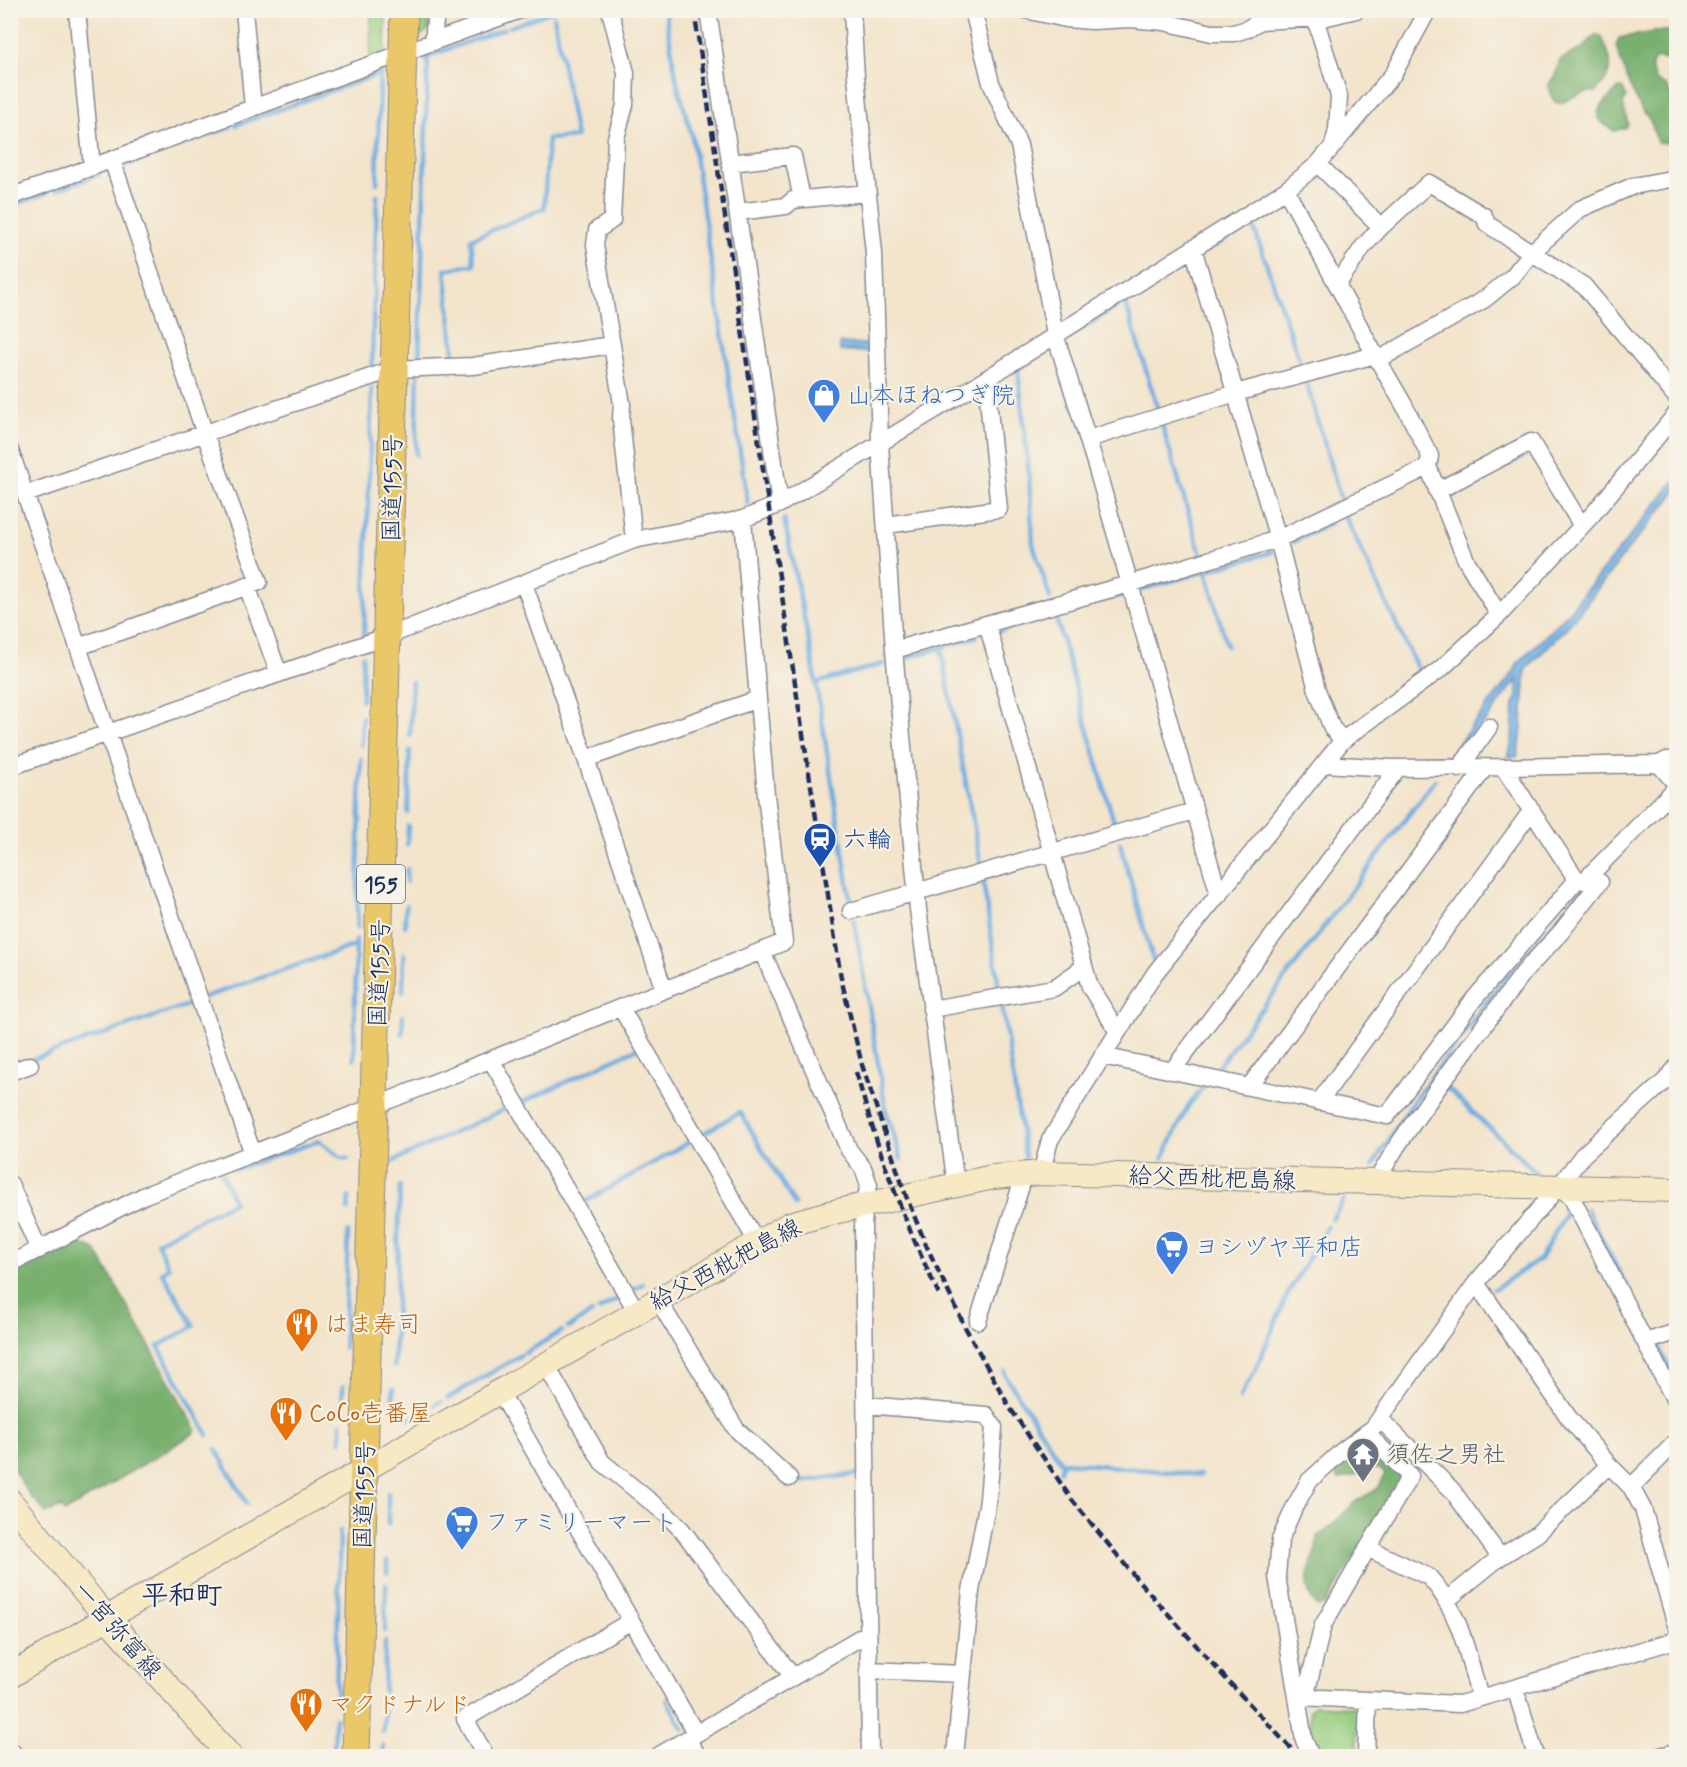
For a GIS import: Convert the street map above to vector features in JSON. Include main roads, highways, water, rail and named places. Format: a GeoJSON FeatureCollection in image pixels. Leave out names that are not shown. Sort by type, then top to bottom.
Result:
{"type":"FeatureCollection","features":[{"type":"Feature","properties":{"kind":"highway","name":"国道155号"},"geometry":{"type":"LineString","coordinates":[[356,1756],[404,10]]}},
{"type":"Feature","properties":{"kind":"main road","name":"給父西枇杷島線"},"geometry":{"type":"LineString","coordinates":[[10,1676],[106,1618],[790,1224],[864,1205],[993,1177],[1033,1173],[1677,1190]]}},
{"type":"Feature","properties":{"kind":"main road","name":"一宮弥富線"},"geometry":{"type":"LineString","coordinates":[[10,1501],[106,1618],[230,1756]]}},
{"type":"Feature","properties":{"kind":"water"},"geometry":{"type":"Polygon","coordinates":[[[840,343],[871,344],[871,352],[840,351],[840,343]]]}},
{"type":"Feature","properties":{"kind":"water"},"geometry":{"type":"Polygon","coordinates":[[[1676,479],[1676,492],[1574,620],[1526,669],[1521,739],[1517,757],[1508,757],[1512,740],[1514,702],[1517,700],[1517,680],[1453,765],[1443,763],[1514,672],[1517,664],[1566,615],[1676,479]]]}},
{"type":"Feature","properties":{"kind":"waterway"},"geometry":{"type":"LineString","coordinates":[[443,18],[444,10]]}},
{"type":"Feature","properties":{"kind":"waterway"},"geometry":{"type":"LineString","coordinates":[[510,27],[555,10]]}},
{"type":"Feature","properties":{"kind":"waterway"},"geometry":{"type":"LineString","coordinates":[[665,10],[677,83],[692,136],[748,504]]}},
{"type":"Feature","properties":{"kind":"waterway"},"geometry":{"type":"LineString","coordinates":[[455,361],[445,270],[474,264],[471,239],[544,208],[548,139],[576,137],[554,17]]}},
{"type":"Feature","properties":{"kind":"waterway"},"geometry":{"type":"LineString","coordinates":[[423,58],[504,29]]}},
{"type":"Feature","properties":{"kind":"waterway"},"geometry":{"type":"LineString","coordinates":[[419,361],[428,56]]}},
{"type":"Feature","properties":{"kind":"waterway"},"geometry":{"type":"LineString","coordinates":[[236,125],[382,73]]}},
{"type":"Feature","properties":{"kind":"waterway"},"geometry":{"type":"LineString","coordinates":[[377,183],[380,74]]}},
{"type":"Feature","properties":{"kind":"waterway"},"geometry":{"type":"LineString","coordinates":[[122,166],[230,127]]}},
{"type":"Feature","properties":{"kind":"waterway"},"geometry":{"type":"LineString","coordinates":[[56,190],[99,175]]}},
{"type":"Feature","properties":{"kind":"waterway"},"geometry":{"type":"LineString","coordinates":[[10,206],[47,193]]}},
{"type":"Feature","properties":{"kind":"waterway"},"geometry":{"type":"LineString","coordinates":[[372,366],[377,195]]}},
{"type":"Feature","properties":{"kind":"waterway"},"geometry":{"type":"LineString","coordinates":[[1207,250],[1252,222],[1302,368]]}},
{"type":"Feature","properties":{"kind":"waterway"},"geometry":{"type":"LineString","coordinates":[[1068,337],[1159,280]]}},
{"type":"Feature","properties":{"kind":"waterway"},"geometry":{"type":"LineString","coordinates":[[1125,301],[1158,410]]}},
{"type":"Feature","properties":{"kind":"waterway"},"geometry":{"type":"LineString","coordinates":[[1048,350],[1018,369],[1029,475],[1033,544],[1050,598]]}},
{"type":"Feature","properties":{"kind":"waterway"},"geometry":{"type":"LineString","coordinates":[[416,455],[418,372]]}},
{"type":"Feature","properties":{"kind":"waterway"},"geometry":{"type":"LineString","coordinates":[[1307,385],[1341,500]]}},
{"type":"Feature","properties":{"kind":"waterway"},"geometry":{"type":"LineString","coordinates":[[364,636],[372,387]]}},
{"type":"Feature","properties":{"kind":"waterway"},"geometry":{"type":"LineString","coordinates":[[1162,425],[1202,558]]}},
{"type":"Feature","properties":{"kind":"waterway"},"geometry":{"type":"LineString","coordinates":[[1452,496],[1525,455]]}},
{"type":"Feature","properties":{"kind":"waterway"},"geometry":{"type":"LineString","coordinates":[[1345,516],[1420,674]]}},
{"type":"Feature","properties":{"kind":"waterway"},"geometry":{"type":"LineString","coordinates":[[784,519],[811,652],[851,902]]}},
{"type":"Feature","properties":{"kind":"waterway"},"geometry":{"type":"LineString","coordinates":[[1293,542],[1329,524]]}},
{"type":"Feature","properties":{"kind":"waterway"},"geometry":{"type":"LineString","coordinates":[[1136,591],[1272,552]]}},
{"type":"Feature","properties":{"kind":"waterway"},"geometry":{"type":"LineString","coordinates":[[1206,571],[1227,646]]}},
{"type":"Feature","properties":{"kind":"waterway"},"geometry":{"type":"LineString","coordinates":[[1093,603],[1122,595]]}},
{"type":"Feature","properties":{"kind":"waterway"},"geometry":{"type":"LineString","coordinates":[[999,631],[1088,605]]}},
{"type":"Feature","properties":{"kind":"waterway"},"geometry":{"type":"LineString","coordinates":[[1055,614],[1115,826]]}},
{"type":"Feature","properties":{"kind":"waterway"},"geometry":{"type":"LineString","coordinates":[[902,659],[976,637]]}},
{"type":"Feature","properties":{"kind":"waterway"},"geometry":{"type":"LineString","coordinates":[[941,647],[981,865]]}},
{"type":"Feature","properties":{"kind":"waterway"},"geometry":{"type":"LineString","coordinates":[[362,700],[363,656]]}},
{"type":"Feature","properties":{"kind":"waterway"},"geometry":{"type":"LineString","coordinates":[[816,683],[883,664]]}},
{"type":"Feature","properties":{"kind":"waterway"},"geometry":{"type":"LineString","coordinates":[[410,736],[412,682]]}},
{"type":"Feature","properties":{"kind":"waterway"},"geometry":{"type":"LineString","coordinates":[[361,745],[362,717]]}},
{"type":"Feature","properties":{"kind":"waterway"},"geometry":{"type":"LineString","coordinates":[[408,813],[410,751]]}},
{"type":"Feature","properties":{"kind":"waterway"},"geometry":{"type":"LineString","coordinates":[[357,929],[361,759]]}},
{"type":"Feature","properties":{"kind":"waterway"},"geometry":{"type":"LineString","coordinates":[[1214,1072],[1435,780]]}},
{"type":"Feature","properties":{"kind":"waterway"},"geometry":{"type":"LineString","coordinates":[[407,845],[408,826]]}},
{"type":"Feature","properties":{"kind":"waterway"},"geometry":{"type":"LineString","coordinates":[[1120,843],[1153,960]]}},
{"type":"Feature","properties":{"kind":"waterway"},"geometry":{"type":"LineString","coordinates":[[406,882],[407,869]]}},
{"type":"Feature","properties":{"kind":"waterway"},"geometry":{"type":"LineString","coordinates":[[983,881],[999,988]]}},
{"type":"Feature","properties":{"kind":"waterway"},"geometry":{"type":"LineString","coordinates":[[1373,1165],[1413,1102],[1502,981],[1582,890]]}},
{"type":"Feature","properties":{"kind":"waterway"},"geometry":{"type":"LineString","coordinates":[[405,926],[406,905]]}},
{"type":"Feature","properties":{"kind":"waterway"},"geometry":{"type":"LineString","coordinates":[[854,919],[886,1111],[901,1159]]}},
{"type":"Feature","properties":{"kind":"waterway"},"geometry":{"type":"LineString","coordinates":[[354,1059],[356,940]]}},
{"type":"Feature","properties":{"kind":"waterway"},"geometry":{"type":"LineString","coordinates":[[205,997],[356,945]]}},
{"type":"Feature","properties":{"kind":"waterway"},"geometry":{"type":"LineString","coordinates":[[403,992],[404,954]]}},
{"type":"Feature","properties":{"kind":"waterway"},"geometry":{"type":"LineString","coordinates":[[30,1060],[193,1003]]}},
{"type":"Feature","properties":{"kind":"waterway"},"geometry":{"type":"LineString","coordinates":[[1002,1005],[1025,1156]]}},
{"type":"Feature","properties":{"kind":"waterway"},"geometry":{"type":"LineString","coordinates":[[402,1034],[403,1016]]}},
{"type":"Feature","properties":{"kind":"waterway"},"geometry":{"type":"LineString","coordinates":[[523,1102],[636,1049]]}},
{"type":"Feature","properties":{"kind":"waterway"},"geometry":{"type":"LineString","coordinates":[[1444,1085],[1536,1172]]}},
{"type":"Feature","properties":{"kind":"waterway"},"geometry":{"type":"LineString","coordinates":[[1163,1158],[1188,1106],[1204,1086]]}},
{"type":"Feature","properties":{"kind":"waterway"},"geometry":{"type":"LineString","coordinates":[[394,1161],[509,1107]]}},
{"type":"Feature","properties":{"kind":"waterway"},"geometry":{"type":"LineString","coordinates":[[704,1133],[740,1112],[795,1205]]}},
{"type":"Feature","properties":{"kind":"waterway"},"geometry":{"type":"LineString","coordinates":[[235,1169],[319,1141],[342,1158],[348,1159]]}},
{"type":"Feature","properties":{"kind":"waterway"},"geometry":{"type":"LineString","coordinates":[[581,1204],[691,1141]]}},
{"type":"Feature","properties":{"kind":"waterway"},"geometry":{"type":"LineString","coordinates":[[208,1435],[158,1346],[194,1326],[162,1272],[169,1268],[157,1242],[234,1202],[222,1173]]}},
{"type":"Feature","properties":{"kind":"waterway"},"geometry":{"type":"LineString","coordinates":[[394,1366],[400,1186]]}},
{"type":"Feature","properties":{"kind":"waterway"},"geometry":{"type":"LineString","coordinates":[[348,1210],[349,1197]]}},
{"type":"Feature","properties":{"kind":"waterway"},"geometry":{"type":"LineString","coordinates":[[1332,1219],[1344,1200]]}},
{"type":"Feature","properties":{"kind":"waterway"},"geometry":{"type":"LineString","coordinates":[[1494,1289],[1540,1259],[1566,1214],[1563,1208]]}},
{"type":"Feature","properties":{"kind":"waterway"},"geometry":{"type":"LineString","coordinates":[[1587,1210],[1649,1330]]}},
{"type":"Feature","properties":{"kind":"waterway"},"geometry":{"type":"LineString","coordinates":[[1240,1398],[1255,1371],[1288,1293],[1327,1227]]}},
{"type":"Feature","properties":{"kind":"waterway"},"geometry":{"type":"LineString","coordinates":[[344,1348],[348,1232]]}},
{"type":"Feature","properties":{"kind":"waterway"},"geometry":{"type":"LineString","coordinates":[[634,1289],[643,1284]]}},
{"type":"Feature","properties":{"kind":"waterway"},"geometry":{"type":"LineString","coordinates":[[599,1310],[621,1297]]}},
{"type":"Feature","properties":{"kind":"waterway"},"geometry":{"type":"LineString","coordinates":[[568,1328],[592,1313]]}},
{"type":"Feature","properties":{"kind":"waterway"},"geometry":{"type":"LineString","coordinates":[[525,1353],[562,1331]]}},
{"type":"Feature","properties":{"kind":"waterway"},"geometry":{"type":"LineString","coordinates":[[1660,1344],[1660,1350],[1676,1383]]}},
{"type":"Feature","properties":{"kind":"waterway"},"geometry":{"type":"LineString","coordinates":[[448,1398],[521,1355]]}},
{"type":"Feature","properties":{"kind":"waterway"},"geometry":{"type":"LineString","coordinates":[[1005,1371],[1005,1375],[1062,1464]]}},
{"type":"Feature","properties":{"kind":"waterway"},"geometry":{"type":"LineString","coordinates":[[342,1408],[343,1386]]}},
{"type":"Feature","properties":{"kind":"waterway"},"geometry":{"type":"LineString","coordinates":[[393,1389],[394,1405],[401,1413],[410,1419],[424,1412]]}},
{"type":"Feature","properties":{"kind":"waterway"},"geometry":{"type":"LineString","coordinates":[[434,1405],[441,1402]]}},
{"type":"Feature","properties":{"kind":"waterway"},"geometry":{"type":"LineString","coordinates":[[341,1424],[341,1441]]}},
{"type":"Feature","properties":{"kind":"waterway"},"geometry":{"type":"LineString","coordinates":[[216,1449],[247,1504]]}},
{"type":"Feature","properties":{"kind":"waterway"},"geometry":{"type":"LineString","coordinates":[[1060,1471],[1065,1462],[1200,1475]]}},
{"type":"Feature","properties":{"kind":"waterway"},"geometry":{"type":"LineString","coordinates":[[792,1483],[857,1474]]}},
{"type":"Feature","properties":{"kind":"waterway"},"geometry":{"type":"LineString","coordinates":[[388,1493],[388,1524]]}},
{"type":"Feature","properties":{"kind":"waterway"},"geometry":{"type":"LineString","coordinates":[[336,1699],[340,1531]]}},
{"type":"Feature","properties":{"kind":"waterway"},"geometry":{"type":"LineString","coordinates":[[387,1561],[387,1572]]}},
{"type":"Feature","properties":{"kind":"waterway"},"geometry":{"type":"LineString","coordinates":[[385,1631],[386,1584]]}},
{"type":"Feature","properties":{"kind":"waterway"},"geometry":{"type":"LineString","coordinates":[[384,1692],[385,1641]]}},
{"type":"Feature","properties":{"kind":"waterway"},"geometry":{"type":"LineString","coordinates":[[667,1700],[683,1729]]}},
{"type":"Feature","properties":{"kind":"waterway"},"geometry":{"type":"LineString","coordinates":[[383,1732],[384,1711]]}},
{"type":"Feature","properties":{"kind":"waterway"},"geometry":{"type":"LineString","coordinates":[[334,1756],[335,1718]]}},
{"type":"Feature","properties":{"kind":"waterway"},"geometry":{"type":"LineString","coordinates":[[383,1745],[383,1756]]}},
{"type":"Feature","properties":{"kind":"railway"},"geometry":{"type":"LineString","coordinates":[[694,10],[841,978],[862,1065],[906,1196],[965,1327],[1010,1408],[1072,1500],[1136,1578],[1298,1756]]}},
{"type":"Feature","properties":{"kind":"railway"},"geometry":{"type":"LineString","coordinates":[[856,1072],[892,1185],[939,1294]]}},
{"type":"Feature","properties":{"kind":"place","name":"山本ほねつぎ院"},"geometry":{"type":"Point","coordinates":[824,424]}},
{"type":"Feature","properties":{"kind":"place","name":"六輪"},"geometry":{"type":"Point","coordinates":[820,868]}},
{"type":"Feature","properties":{"kind":"place","name":"ヨシヅヤ平和店"},"geometry":{"type":"Point","coordinates":[1172,1276]}},
{"type":"Feature","properties":{"kind":"place","name":"はま寿司"},"geometry":{"type":"Point","coordinates":[302,1353]}},
{"type":"Feature","properties":{"kind":"place","name":"CoCo壱番屋"},"geometry":{"type":"Point","coordinates":[286,1442]}},
{"type":"Feature","properties":{"kind":"place","name":"須佐之男社"},"geometry":{"type":"Point","coordinates":[1363,1483]}},
{"type":"Feature","properties":{"kind":"place","name":"ファミリーマート"},"geometry":{"type":"Point","coordinates":[462,1551]}},
{"type":"Feature","properties":{"kind":"place","name":"マクドナルド"},"geometry":{"type":"Point","coordinates":[306,1733]}},
{"type":"Feature","properties":{"kind":"district","name":"平和町"},"geometry":{"type":"Point","coordinates":[182,1595]}}]}
